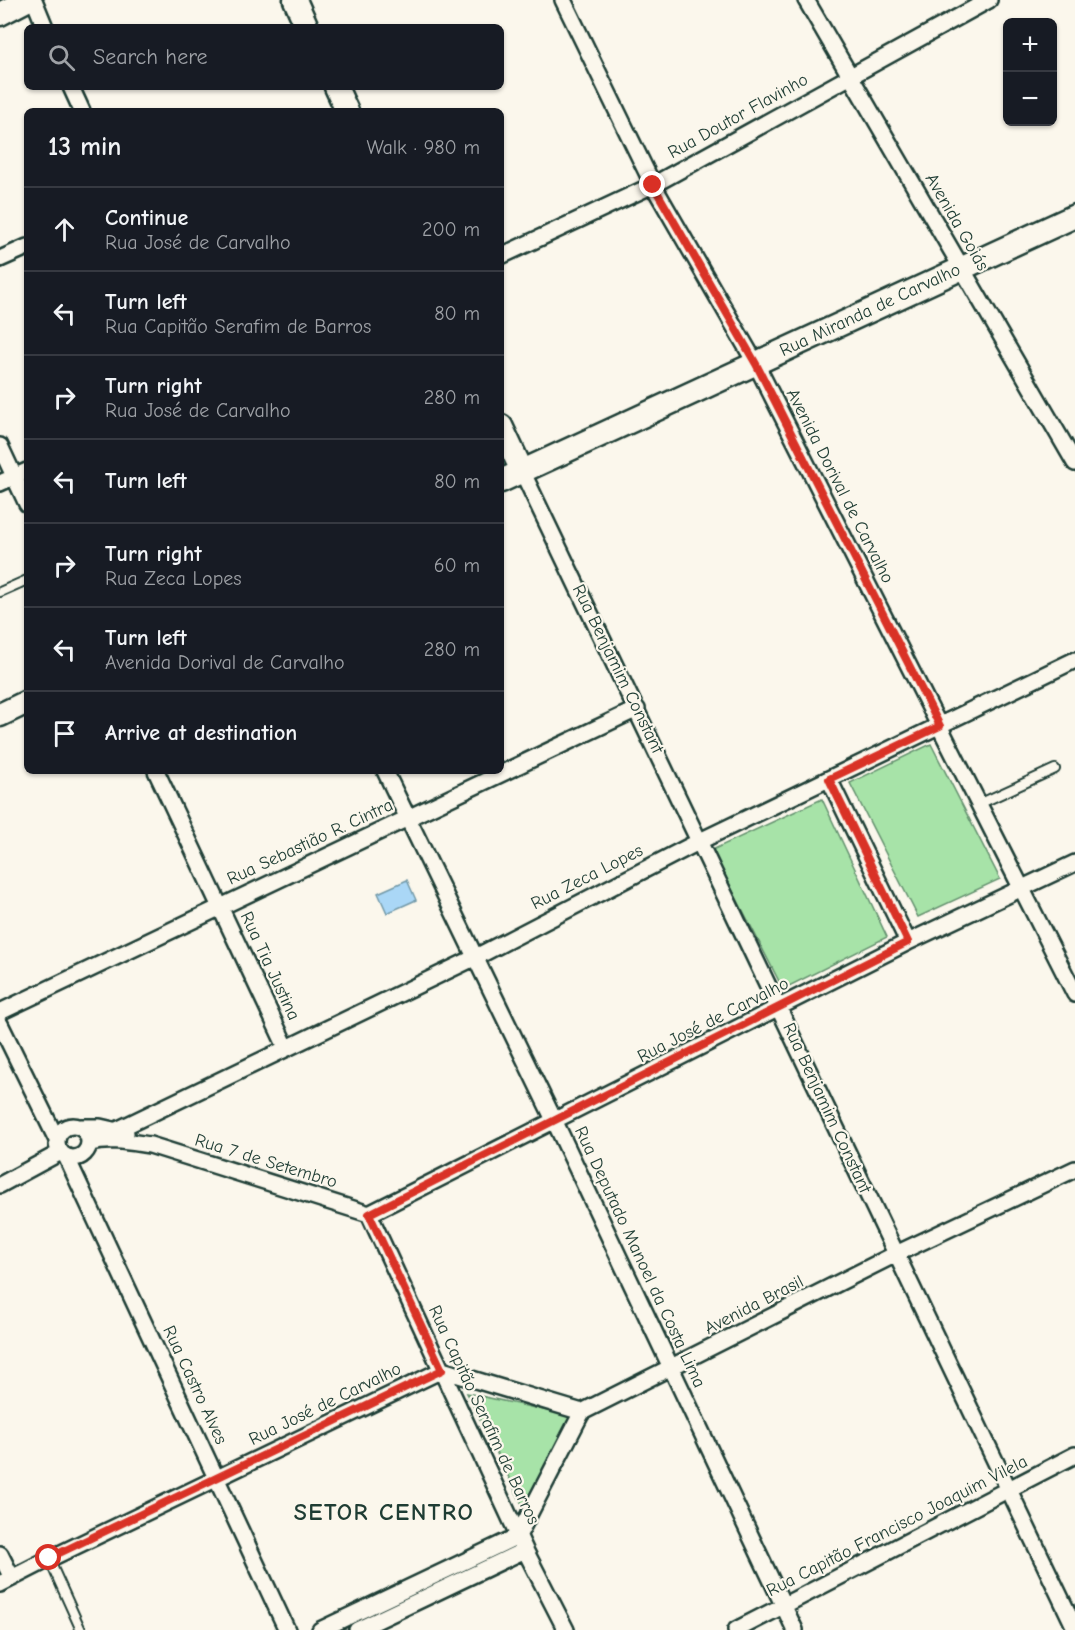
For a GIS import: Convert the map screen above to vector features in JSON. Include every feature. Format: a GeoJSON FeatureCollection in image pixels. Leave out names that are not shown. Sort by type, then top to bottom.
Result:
{"type":"FeatureCollection","features":[{"type":"Feature","properties":{"kind":"main road"},"geometry":{"type":"LineString","coordinates":[[0,14],[27,0]]}},
{"type":"Feature","properties":{"kind":"main road"},"geometry":{"type":"LineString","coordinates":[[295,0],[306,24]]}},
{"type":"Feature","properties":{"kind":"main road","name":"Rua Miranda de Carvalho"},"geometry":{"type":"LineString","coordinates":[[504,480],[1075,216]]}},
{"type":"Feature","properties":{"kind":"main road","name":"Rua Benjamim Constant"},"geometry":{"type":"LineString","coordinates":[[504,432],[522,471]]}},
{"type":"Feature","properties":{"kind":"main road"},"geometry":{"type":"LineString","coordinates":[[0,715],[24,703]]}},
{"type":"Feature","properties":{"kind":"street"},"geometry":{"type":"LineString","coordinates":[[34,0],[44,24]]}},
{"type":"Feature","properties":{"kind":"street","name":"Avenida Dorival de Carvalho"},"geometry":{"type":"LineString","coordinates":[[563,0],[653,185],[756,364],[1075,994]]}},
{"type":"Feature","properties":{"kind":"street","name":"Avenida Goiás"},"geometry":{"type":"LineString","coordinates":[[806,0],[1075,463]]}},
{"type":"Feature","properties":{"kind":"street","name":"Rua Doutor Flavinho"},"geometry":{"type":"LineString","coordinates":[[504,255],[653,185],[990,0]]}},
{"type":"Feature","properties":{"kind":"street"},"geometry":{"type":"LineString","coordinates":[[72,90],[81,108]]}},
{"type":"Feature","properties":{"kind":"street"},"geometry":{"type":"LineString","coordinates":[[0,259],[24,248]]}},
{"type":"Feature","properties":{"kind":"street"},"geometry":{"type":"LineString","coordinates":[[0,446],[24,498]]}},
{"type":"Feature","properties":{"kind":"street","name":"Rua Benjamim Constant"},"geometry":{"type":"LineString","coordinates":[[522,471],[1075,1628]]}},
{"type":"Feature","properties":{"kind":"street","name":"Rua Zeca Lopes"},"geometry":{"type":"LineString","coordinates":[[117,1130],[476,957],[700,841],[1075,660]]}},
{"type":"Feature","properties":{"kind":"street","name":"Rua Sebastião R. Cintra"},"geometry":{"type":"LineString","coordinates":[[504,771],[637,709]]}},
{"type":"Feature","properties":{"kind":"street","name":"Rua Tia Justina"},"geometry":{"type":"LineString","coordinates":[[157,774],[286,1047]]}},
{"type":"Feature","properties":{"kind":"street","name":"Rua Deputado Manoel da Costa Lima"},"geometry":{"type":"LineString","coordinates":[[386,774],[555,1122],[795,1630]]}},
{"type":"Feature","properties":{"kind":"street","name":"Rua Sebastião R. Cintra"},"geometry":{"type":"LineString","coordinates":[[0,1012],[499,774]]}},
{"type":"Feature","properties":{"kind":"street"},"geometry":{"type":"LineString","coordinates":[[829,779],[908,942]]}},
{"type":"Feature","properties":{"kind":"street","name":"Rua José de Carvalho"},"geometry":{"type":"LineString","coordinates":[[369,1214],[908,942],[1075,863]]}},
{"type":"Feature","properties":{"kind":"street","name":"Rua Castro Alves"},"geometry":{"type":"LineString","coordinates":[[0,1024],[287,1630]]}},
{"type":"Feature","properties":{"kind":"street","name":"Rua Castro Alves"},"geometry":{"type":"LineString","coordinates":[[33,1095],[55,1115],[78,1126]]}},
{"type":"Feature","properties":{"kind":"street"},"geometry":{"type":"LineString","coordinates":[[78,1126],[86,1131],[90,1143],[84,1154],[78,1157],[61,1150],[63,1129],[78,1126]]}},
{"type":"Feature","properties":{"kind":"street","name":"Rua 7 de Setembro"},"geometry":{"type":"LineString","coordinates":[[78,1126],[117,1130],[136,1136],[150,1145]]}},
{"type":"Feature","properties":{"kind":"street","name":"Rua 7 de Setembro"},"geometry":{"type":"LineString","coordinates":[[90,1143],[118,1139],[150,1145],[369,1214]]}},
{"type":"Feature","properties":{"kind":"street"},"geometry":{"type":"LineString","coordinates":[[0,1185],[61,1150]]}},
{"type":"Feature","properties":{"kind":"street","name":"Avenida Brasil"},"geometry":{"type":"LineString","coordinates":[[582,1412],[896,1254],[1075,1169]]}},
{"type":"Feature","properties":{"kind":"street","name":"Rua Capitão Serafim de Barros"},"geometry":{"type":"LineString","coordinates":[[369,1214],[521,1543],[566,1630]]}},
{"type":"Feature","properties":{"kind":"street"},"geometry":{"type":"LineString","coordinates":[[357,1630],[521,1543],[582,1412],[442,1370]]}},
{"type":"Feature","properties":{"kind":"street","name":"Rua José de Carvalho"},"geometry":{"type":"LineString","coordinates":[[6,1581],[216,1477],[442,1370]]}},
{"type":"Feature","properties":{"kind":"street","name":"Rua Capitão Francisco Joaquim Vilela"},"geometry":{"type":"LineString","coordinates":[[736,1630],[1075,1455]]}},
{"type":"Feature","properties":{"kind":"street"},"geometry":{"type":"LineString","coordinates":[[320,1630],[521,1543]]}},
{"type":"Feature","properties":{"kind":"street"},"geometry":{"type":"LineString","coordinates":[[0,1554],[6,1581]]}},
{"type":"Feature","properties":{"kind":"lane"},"geometry":{"type":"LineString","coordinates":[[0,592],[24,581]]}},
{"type":"Feature","properties":{"kind":"lane"},"geometry":{"type":"LineString","coordinates":[[979,804],[1055,768]]}},
{"type":"Feature","properties":{"kind":"lane"},"geometry":{"type":"LineString","coordinates":[[49,1558],[81,1630]]}},
{"type":"Feature","properties":{"kind":"green space"},"geometry":{"type":"Polygon","coordinates":[[[931,744],[1000,879],[918,917],[850,783],[931,744]]]}},
{"type":"Feature","properties":{"kind":"green space"},"geometry":{"type":"Polygon","coordinates":[[[822,799],[887,937],[783,989],[712,850],[822,799]]]}},
{"type":"Feature","properties":{"kind":"green space"},"geometry":{"type":"Polygon","coordinates":[[[467,1393],[566,1415],[570,1419],[523,1506],[467,1393]]]}},
{"type":"Feature","properties":{"kind":"water"},"geometry":{"type":"Polygon","coordinates":[[[407,880],[416,900],[387,913],[378,893],[407,880]]]}},
{"type":"Feature","properties":{"kind":"district","name":"SETOR CENTRO"},"geometry":{"type":"Point","coordinates":[384,1512]}},
{"type":"Feature","properties":{"kind":"route"},"geometry":{"type":"LineString","coordinates":[[49,1558],[442,1370],[369,1214],[908,942],[829,779],[940,726],[756,364],[653,185]]}}]}
